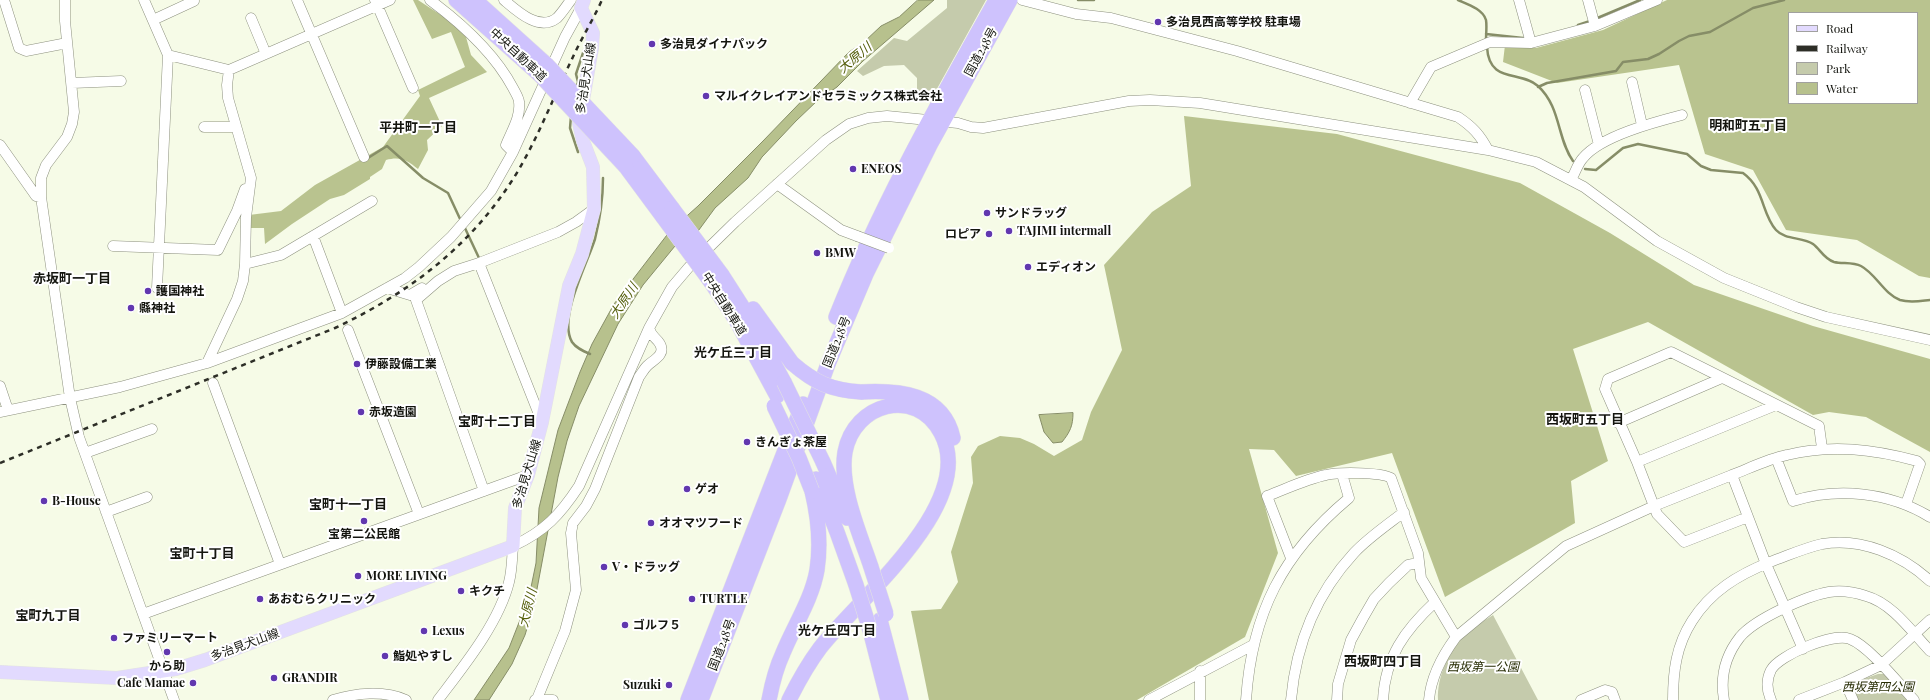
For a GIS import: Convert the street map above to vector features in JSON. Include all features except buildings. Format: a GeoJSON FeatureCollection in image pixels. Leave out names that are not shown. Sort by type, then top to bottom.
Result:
{"type":"FeatureCollection","features":[{"type":"Feature","properties":{"kind":"highway","name":"中央自動車道"},"geometry":{"type":"LineString","coordinates":[[456,0],[543,70]]}},
{"type":"Feature","properties":{"kind":"highway","name":"中央自動車道"},"geometry":{"type":"LineString","coordinates":[[475,0],[630,162],[747,314],[784,382],[823,462],[869,570],[879,621],[888,700]]}},
{"type":"Feature","properties":{"kind":"highway","name":"国道248号"},"geometry":{"type":"LineString","coordinates":[[701,700],[779,499],[841,330],[936,122],[996,0]]}},
{"type":"Feature","properties":{"kind":"highway","name":"国道248号"},"geometry":{"type":"LineString","coordinates":[[688,700],[851,279],[876,224],[1010,0]]}},
{"type":"Feature","properties":{"kind":"highway","name":"中央自動車道"},"geometry":{"type":"LineString","coordinates":[[719,276],[736,320],[738,338],[776,401],[799,458],[838,532],[856,585],[879,621],[901,700]]}},
{"type":"Feature","properties":{"kind":"highway"},"geometry":{"type":"LineString","coordinates":[[719,276],[792,363],[808,377],[824,385],[844,391],[898,392],[922,398],[944,418],[952,433],[956,460],[955,475],[944,510],[915,555],[826,654],[798,700]]}},
{"type":"Feature","properties":{"kind":"highway"},"geometry":{"type":"LineString","coordinates":[[789,700],[800,679],[821,648],[901,560],[929,520],[941,497],[947,475],[948,462],[943,437],[928,417],[910,408],[901,406],[884,406],[874,410],[867,416],[850,437],[845,453],[845,482],[869,570]]}},
{"type":"Feature","properties":{"kind":"highway"},"geometry":{"type":"LineString","coordinates":[[769,700],[772,683],[782,653],[804,605],[817,571],[819,544],[814,485]]}},
{"type":"Feature","properties":{"kind":"main road","name":"多治見犬山線"},"geometry":{"type":"LineString","coordinates":[[0,672],[117,678],[163,671],[206,660],[513,546],[515,508],[528,475],[542,422],[569,286],[582,254],[594,209],[593,167],[583,141],[579,123],[592,48],[593,33],[579,3]]}},
{"type":"Feature","properties":{"kind":"street"},"geometry":{"type":"LineString","coordinates":[[4,0],[19,48],[26,51],[67,43]]}},
{"type":"Feature","properties":{"kind":"street"},"geometry":{"type":"LineString","coordinates":[[66,0],[67,43],[74,112],[72,124],[63,144],[46,165],[41,178],[41,197],[70,398],[79,437],[174,700]]}},
{"type":"Feature","properties":{"kind":"street"},"geometry":{"type":"LineString","coordinates":[[144,0],[168,55],[157,288]]}},
{"type":"Feature","properties":{"kind":"street"},"geometry":{"type":"LineString","coordinates":[[297,0],[364,156]]}},
{"type":"Feature","properties":{"kind":"street"},"geometry":{"type":"LineString","coordinates":[[168,55],[230,70],[376,3],[390,0]]}},
{"type":"Feature","properties":{"kind":"street"},"geometry":{"type":"LineString","coordinates":[[430,0],[452,16],[472,35],[508,80],[519,101],[518,115],[506,145],[513,152]]}},
{"type":"Feature","properties":{"kind":"street"},"geometry":{"type":"LineString","coordinates":[[504,0],[525,17],[544,22],[557,18],[579,3]]}},
{"type":"Feature","properties":{"kind":"street"},"geometry":{"type":"LineString","coordinates":[[1022,0],[1076,14],[1111,18],[1237,51],[1458,118],[1472,126],[1480,134],[1488,150]]}},
{"type":"Feature","properties":{"kind":"street"},"geometry":{"type":"LineString","coordinates":[[1519,0],[1531,44]]}},
{"type":"Feature","properties":{"kind":"street"},"geometry":{"type":"LineString","coordinates":[[1588,0],[1595,26]]}},
{"type":"Feature","properties":{"kind":"street"},"geometry":{"type":"LineString","coordinates":[[1410,103],[1431,67],[1490,42],[1531,44],[1595,26],[1656,0]]}},
{"type":"Feature","properties":{"kind":"street"},"geometry":{"type":"LineString","coordinates":[[153,20],[194,1]]}},
{"type":"Feature","properties":{"kind":"street"},"geometry":{"type":"LineString","coordinates":[[376,3],[413,88]]}},
{"type":"Feature","properties":{"kind":"street"},"geometry":{"type":"LineString","coordinates":[[0,386],[4,411],[127,385],[207,363],[342,313],[388,288],[419,267],[456,232],[491,191],[513,152],[574,20],[579,3]]}},
{"type":"Feature","properties":{"kind":"street"},"geometry":{"type":"LineString","coordinates":[[251,18],[266,54]]}},
{"type":"Feature","properties":{"kind":"street"},"geometry":{"type":"LineString","coordinates":[[207,363],[237,299],[245,264],[246,217],[251,178],[236,127],[226,85],[230,70]]}},
{"type":"Feature","properties":{"kind":"street"},"geometry":{"type":"LineString","coordinates":[[72,83],[121,81]]}},
{"type":"Feature","properties":{"kind":"street"},"geometry":{"type":"LineString","coordinates":[[1632,82],[1642,125]]}},
{"type":"Feature","properties":{"kind":"street"},"geometry":{"type":"LineString","coordinates":[[1585,90],[1599,145]]}},
{"type":"Feature","properties":{"kind":"street"},"geometry":{"type":"LineString","coordinates":[[438,700],[480,644],[498,610],[509,583],[513,546],[530,538],[552,522],[568,504],[590,463],[649,328],[672,287],[689,267],[826,140],[849,124],[868,118],[887,116],[983,128],[1129,101],[1150,100],[1200,103],[1488,150],[1536,162],[1572,180],[1658,241],[1731,281],[1796,307],[1826,317],[1930,340]]}},
{"type":"Feature","properties":{"kind":"street"},"geometry":{"type":"LineString","coordinates":[[1572,180],[1583,158],[1599,145],[1642,125],[1682,115]]}},
{"type":"Feature","properties":{"kind":"street"},"geometry":{"type":"LineString","coordinates":[[204,127],[236,127]]}},
{"type":"Feature","properties":{"kind":"street"},"geometry":{"type":"LineString","coordinates":[[0,145],[36,196],[41,197]]}},
{"type":"Feature","properties":{"kind":"street"},"geometry":{"type":"LineString","coordinates":[[113,246],[158,249],[218,250],[251,178]]}},
{"type":"Feature","properties":{"kind":"street"},"geometry":{"type":"LineString","coordinates":[[778,184],[841,230],[888,248]]}},
{"type":"Feature","properties":{"kind":"street"},"geometry":{"type":"LineString","coordinates":[[245,264],[281,255],[372,202]]}},
{"type":"Feature","properties":{"kind":"street"},"geometry":{"type":"LineString","coordinates":[[388,288],[410,295],[454,272],[558,232],[576,222],[594,209]]}},
{"type":"Feature","properties":{"kind":"street"},"geometry":{"type":"LineString","coordinates":[[313,236],[342,313]]}},
{"type":"Feature","properties":{"kind":"street"},"geometry":{"type":"LineString","coordinates":[[479,263],[542,422]]}},
{"type":"Feature","properties":{"kind":"street"},"geometry":{"type":"LineString","coordinates":[[438,281],[416,300],[484,491]]}},
{"type":"Feature","properties":{"kind":"street"},"geometry":{"type":"LineString","coordinates":[[553,700],[536,700],[565,631],[576,590],[571,533],[573,523],[586,506],[595,489],[639,377],[647,366],[660,356],[662,349],[659,342],[652,337],[649,328]]}},
{"type":"Feature","properties":{"kind":"street"},"geometry":{"type":"LineString","coordinates":[[348,330],[419,514]]}},
{"type":"Feature","properties":{"kind":"street"},"geometry":{"type":"LineString","coordinates":[[1748,517],[1684,542],[1657,514],[1637,462],[1618,423],[1605,389],[1608,379],[1671,352],[1818,426],[1822,448]]}},
{"type":"Feature","properties":{"kind":"street"},"geometry":{"type":"LineString","coordinates":[[1618,423],[1722,378]]}},
{"type":"Feature","properties":{"kind":"street"},"geometry":{"type":"LineString","coordinates":[[213,383],[280,564]]}},
{"type":"Feature","properties":{"kind":"street"},"geometry":{"type":"LineString","coordinates":[[1637,462],[1776,405]]}},
{"type":"Feature","properties":{"kind":"street"},"geometry":{"type":"LineString","coordinates":[[85,453],[152,429]]}},
{"type":"Feature","properties":{"kind":"street"},"geometry":{"type":"LineString","coordinates":[[1429,700],[1430,688],[1436,670],[1446,651],[1456,637],[1566,546],[1654,506],[1776,458],[1822,448],[1866,450],[1917,461],[1920,464],[1906,504]]}},
{"type":"Feature","properties":{"kind":"street"},"geometry":{"type":"LineString","coordinates":[[1776,458],[1793,501],[1806,497],[1844,493],[1865,494],[1906,504],[1930,517]]}},
{"type":"Feature","properties":{"kind":"street"},"geometry":{"type":"LineString","coordinates":[[1291,558],[1268,496],[1326,474],[1386,475],[1390,478],[1404,512],[1418,553],[1421,578],[1456,637]]}},
{"type":"Feature","properties":{"kind":"street"},"geometry":{"type":"LineString","coordinates":[[1246,700],[1253,645],[1267,602],[1291,558],[1326,518],[1349,498],[1342,474]]}},
{"type":"Feature","properties":{"kind":"street"},"geometry":{"type":"LineString","coordinates":[[143,614],[528,475]]}},
{"type":"Feature","properties":{"kind":"street"},"geometry":{"type":"LineString","coordinates":[[1732,475],[1766,564],[1803,649]]}},
{"type":"Feature","properties":{"kind":"street"},"geometry":{"type":"LineString","coordinates":[[106,512],[147,497]]}},
{"type":"Feature","properties":{"kind":"street"},"geometry":{"type":"LineString","coordinates":[[1292,700],[1294,676],[1302,644],[1309,622],[1321,597],[1332,580],[1355,552],[1404,512]]}},
{"type":"Feature","properties":{"kind":"street"},"geometry":{"type":"LineString","coordinates":[[1673,700],[1673,671],[1679,647],[1691,622],[1708,599],[1726,584],[1744,573],[1822,544],[1854,544],[1892,555],[1912,565],[1930,581]]}},
{"type":"Feature","properties":{"kind":"street"},"geometry":{"type":"LineString","coordinates":[[1337,700],[1338,684],[1351,640],[1374,599],[1408,565],[1418,563]]}},
{"type":"Feature","properties":{"kind":"street"},"geometry":{"type":"LineString","coordinates":[[1724,700],[1721,685],[1724,668],[1740,637],[1754,626],[1786,607],[1828,592],[1853,592],[1868,596],[1883,604],[1930,651]]}},
{"type":"Feature","properties":{"kind":"street"},"geometry":{"type":"LineString","coordinates":[[1383,700],[1390,665],[1397,644],[1417,618],[1435,602]]}},
{"type":"Feature","properties":{"kind":"street"},"geometry":{"type":"LineString","coordinates":[[1800,700],[1845,682],[1881,665],[1930,620]]}},
{"type":"Feature","properties":{"kind":"street"},"geometry":{"type":"LineString","coordinates":[[1771,700],[1768,687],[1771,670],[1780,660],[1803,649],[1842,636],[1860,643],[1914,700]]}},
{"type":"Feature","properties":{"kind":"street"},"geometry":{"type":"LineString","coordinates":[[1149,700],[1200,671],[1253,645]]}},
{"type":"Feature","properties":{"kind":"street"},"geometry":{"type":"LineString","coordinates":[[1200,671],[1200,700]]}},
{"type":"Feature","properties":{"kind":"street"},"geometry":{"type":"LineString","coordinates":[[1845,682],[1852,700]]}},
{"type":"Feature","properties":{"kind":"street"},"geometry":{"type":"LineString","coordinates":[[1581,700],[1605,690],[1612,692],[1615,700]]}},
{"type":"Feature","properties":{"kind":"street"},"geometry":{"type":"LineString","coordinates":[[333,700],[350,694],[398,696],[406,700]]}},
{"type":"Feature","properties":{"kind":"green space"},"geometry":{"type":"Polygon","coordinates":[[[947,0],[986,0],[933,96],[925,97],[917,92],[917,78],[904,65],[884,66],[863,76],[857,71],[894,38],[907,41],[947,8],[947,0]]]}},
{"type":"Feature","properties":{"kind":"green space","name":"西坂第一公園"},"geometry":{"type":"Polygon","coordinates":[[[1493,615],[1538,700],[1438,700],[1439,683],[1445,665],[1453,649],[1468,632],[1493,615]]]}},
{"type":"Feature","properties":{"kind":"green space","name":"西坂第四公園"},"geometry":{"type":"Polygon","coordinates":[[[1878,674],[1885,674],[1909,700],[1858,700],[1853,689],[1855,682],[1878,674]]]}},
{"type":"Feature","properties":{"kind":"shaded area"},"geometry":{"type":"Polygon","coordinates":[[[413,0],[418,0],[453,23],[466,37],[471,55],[487,72],[429,98],[442,126],[427,140],[428,150],[418,169],[403,160],[395,158],[386,160],[382,169],[370,177],[370,179],[344,195],[330,199],[265,244],[264,228],[249,228],[249,215],[281,211],[315,185],[383,147],[420,96],[418,90],[465,67],[451,32],[432,39],[413,0]]]}},
{"type":"Feature","properties":{"kind":"shaded area"},"geometry":{"type":"Polygon","coordinates":[[[1667,0],[1930,0],[1930,278],[1919,276],[1857,240],[1786,230],[1753,170],[1705,154],[1679,65],[1557,83],[1503,62],[1505,45],[1536,48],[1603,30],[1667,0]]]}},
{"type":"Feature","properties":{"kind":"shaded area"},"geometry":{"type":"Polygon","coordinates":[[[1184,116],[1337,134],[1520,183],[1610,233],[1694,285],[1813,326],[1930,359],[1930,452],[1866,417],[1829,412],[1813,415],[1648,322],[1573,349],[1608,461],[1571,481],[1575,523],[1445,597],[1392,453],[1296,476],[1274,450],[1249,449],[1278,553],[1245,637],[1137,700],[929,700],[911,611],[941,609],[958,582],[951,552],[973,483],[971,457],[978,446],[1000,436],[1020,438],[1034,444],[1054,456],[1082,440],[1091,412],[1122,350],[1104,265],[1152,212],[1191,186],[1184,116]]]}},
{"type":"Feature","properties":{"kind":"water","name":"大原川"},"geometry":{"type":"Polygon","coordinates":[[[918,0],[934,0],[863,61],[837,87],[818,100],[796,121],[762,157],[748,178],[715,208],[693,238],[675,246],[643,285],[618,324],[579,406],[567,441],[558,477],[534,605],[525,635],[512,664],[489,700],[474,700],[509,648],[529,597],[536,563],[539,508],[558,430],[592,344],[614,304],[670,231],[698,206],[763,141],[849,52],[864,42],[881,26],[899,17],[918,0]]]}},
{"type":"Feature","properties":{"kind":"water"},"geometry":{"type":"Polygon","coordinates":[[[1073,413],[1072,425],[1067,435],[1062,442],[1053,443],[1044,432],[1039,415],[1073,413]]]}},
{"type":"Feature","properties":{"kind":"waterway"},"geometry":{"type":"LineString","coordinates":[[1078,0],[1094,0]]}},
{"type":"Feature","properties":{"kind":"waterway"},"geometry":{"type":"LineString","coordinates":[[1458,0],[1474,7],[1482,13],[1486,20],[1486,40]]}},
{"type":"Feature","properties":{"kind":"waterway"},"geometry":{"type":"LineString","coordinates":[[1595,19],[1640,0]]}},
{"type":"Feature","properties":{"kind":"waterway"},"geometry":{"type":"LineString","coordinates":[[1538,87],[1547,83],[1616,71],[1623,62],[1648,59],[1689,36],[1710,32],[1753,8],[1784,0]]}},
{"type":"Feature","properties":{"kind":"waterway"},"geometry":{"type":"LineString","coordinates":[[1578,25],[1590,21]]}},
{"type":"Feature","properties":{"kind":"waterway"},"geometry":{"type":"LineString","coordinates":[[1486,34],[1523,38]]}},
{"type":"Feature","properties":{"kind":"waterway"},"geometry":{"type":"LineString","coordinates":[[1487,47],[1489,59],[1493,66],[1499,71],[1531,81],[1545,94],[1551,103],[1564,143],[1573,161]]}},
{"type":"Feature","properties":{"kind":"waterway"},"geometry":{"type":"LineString","coordinates":[[576,89],[578,82],[576,74],[584,50]]}},
{"type":"Feature","properties":{"kind":"waterway"},"geometry":{"type":"LineString","coordinates":[[571,116],[570,128],[578,152]]}},
{"type":"Feature","properties":{"kind":"waterway"},"geometry":{"type":"LineString","coordinates":[[1585,169],[1596,170],[1623,148],[1638,144],[1687,154],[1701,166],[1711,170],[1743,173],[1755,186],[1771,223],[1780,233],[1813,244],[1827,259],[1831,261],[1861,266],[1889,293],[1900,300],[1911,302],[1930,300]]}},
{"type":"Feature","properties":{"kind":"waterway"},"geometry":{"type":"LineString","coordinates":[[368,158],[387,146],[423,178],[448,193],[461,221]]}},
{"type":"Feature","properties":{"kind":"waterway"},"geometry":{"type":"LineString","coordinates":[[590,354],[578,348],[572,342],[569,332],[569,319],[575,291],[595,239],[601,208],[603,178]]}},
{"type":"Feature","properties":{"kind":"waterway"},"geometry":{"type":"LineString","coordinates":[[464,226],[479,258]]}},
{"type":"Feature","properties":{"kind":"railway"},"geometry":{"type":"LineString","coordinates":[[0,463],[335,328],[363,314],[415,282],[461,243],[482,221],[501,197],[533,144],[602,0]]}},
{"type":"Feature","properties":{"kind":"place","name":"多治見西高等学校 駐車場"},"geometry":{"type":"Point","coordinates":[1158,22]}},
{"type":"Feature","properties":{"kind":"place","name":"多治見ダイナパック"},"geometry":{"type":"Point","coordinates":[652,44]}},
{"type":"Feature","properties":{"kind":"place","name":"マルイクレイアンドセラミックス株式会社"},"geometry":{"type":"Point","coordinates":[706,96]}},
{"type":"Feature","properties":{"kind":"place","name":"ENEOS"},"geometry":{"type":"Point","coordinates":[853,169]}},
{"type":"Feature","properties":{"kind":"place","name":"サンドラッグ"},"geometry":{"type":"Point","coordinates":[987,213]}},
{"type":"Feature","properties":{"kind":"place","name":"TAJIMI intermall"},"geometry":{"type":"Point","coordinates":[1009,231]}},
{"type":"Feature","properties":{"kind":"place","name":"ロピア"},"geometry":{"type":"Point","coordinates":[989,234]}},
{"type":"Feature","properties":{"kind":"place","name":"BMW"},"geometry":{"type":"Point","coordinates":[817,253]}},
{"type":"Feature","properties":{"kind":"place","name":"エディオン"},"geometry":{"type":"Point","coordinates":[1028,267]}},
{"type":"Feature","properties":{"kind":"place","name":"護国神社"},"geometry":{"type":"Point","coordinates":[148,291]}},
{"type":"Feature","properties":{"kind":"place","name":"縣神社"},"geometry":{"type":"Point","coordinates":[131,308]}},
{"type":"Feature","properties":{"kind":"place","name":"伊藤設備工業"},"geometry":{"type":"Point","coordinates":[357,364]}},
{"type":"Feature","properties":{"kind":"place","name":"赤坂造園"},"geometry":{"type":"Point","coordinates":[361,412]}},
{"type":"Feature","properties":{"kind":"place","name":"きんぎょ茶屋"},"geometry":{"type":"Point","coordinates":[747,442]}},
{"type":"Feature","properties":{"kind":"place","name":"ゲオ"},"geometry":{"type":"Point","coordinates":[687,489]}},
{"type":"Feature","properties":{"kind":"place","name":"B-House"},"geometry":{"type":"Point","coordinates":[44,501]}},
{"type":"Feature","properties":{"kind":"place","name":"宝第二公民館"},"geometry":{"type":"Point","coordinates":[364,521]}},
{"type":"Feature","properties":{"kind":"place","name":"オオマツフード"},"geometry":{"type":"Point","coordinates":[651,523]}},
{"type":"Feature","properties":{"kind":"place","name":"V・ドラッグ"},"geometry":{"type":"Point","coordinates":[604,567]}},
{"type":"Feature","properties":{"kind":"place","name":"MORE LIVING"},"geometry":{"type":"Point","coordinates":[358,576]}},
{"type":"Feature","properties":{"kind":"place","name":"キクチ"},"geometry":{"type":"Point","coordinates":[461,591]}},
{"type":"Feature","properties":{"kind":"place","name":"あおむらクリニック"},"geometry":{"type":"Point","coordinates":[260,599]}},
{"type":"Feature","properties":{"kind":"place","name":"TURTLE"},"geometry":{"type":"Point","coordinates":[692,599]}},
{"type":"Feature","properties":{"kind":"place","name":"ゴルフ５"},"geometry":{"type":"Point","coordinates":[625,625]}},
{"type":"Feature","properties":{"kind":"place","name":"Lexus"},"geometry":{"type":"Point","coordinates":[424,631]}},
{"type":"Feature","properties":{"kind":"place","name":"ファミリーマート"},"geometry":{"type":"Point","coordinates":[114,638]}},
{"type":"Feature","properties":{"kind":"place","name":"から助"},"geometry":{"type":"Point","coordinates":[167,652]}},
{"type":"Feature","properties":{"kind":"place","name":"鮨処やすし"},"geometry":{"type":"Point","coordinates":[385,656]}},
{"type":"Feature","properties":{"kind":"place","name":"GRANDIR"},"geometry":{"type":"Point","coordinates":[274,678]}},
{"type":"Feature","properties":{"kind":"place","name":"Cafe Mamae"},"geometry":{"type":"Point","coordinates":[193,683]}},
{"type":"Feature","properties":{"kind":"place","name":"Suzuki"},"geometry":{"type":"Point","coordinates":[669,685]}},
{"type":"Feature","properties":{"kind":"district","name":"明和町五丁目"},"geometry":{"type":"Point","coordinates":[1748,126]}},
{"type":"Feature","properties":{"kind":"district","name":"平井町一丁目"},"geometry":{"type":"Point","coordinates":[418,128]}},
{"type":"Feature","properties":{"kind":"district","name":"赤坂町一丁目"},"geometry":{"type":"Point","coordinates":[72,279]}},
{"type":"Feature","properties":{"kind":"district","name":"光ケ丘三丁目"},"geometry":{"type":"Point","coordinates":[733,353]}},
{"type":"Feature","properties":{"kind":"district","name":"西坂町五丁目"},"geometry":{"type":"Point","coordinates":[1585,420]}},
{"type":"Feature","properties":{"kind":"district","name":"宝町十二丁目"},"geometry":{"type":"Point","coordinates":[497,422]}},
{"type":"Feature","properties":{"kind":"district","name":"宝町十一丁目"},"geometry":{"type":"Point","coordinates":[348,505]}},
{"type":"Feature","properties":{"kind":"district","name":"宝町十丁目"},"geometry":{"type":"Point","coordinates":[202,554]}},
{"type":"Feature","properties":{"kind":"district","name":"宝町九丁目"},"geometry":{"type":"Point","coordinates":[48,616]}},
{"type":"Feature","properties":{"kind":"district","name":"光ケ丘四丁目"},"geometry":{"type":"Point","coordinates":[837,631]}},
{"type":"Feature","properties":{"kind":"district","name":"西坂町四丁目"},"geometry":{"type":"Point","coordinates":[1383,662]}}]}
